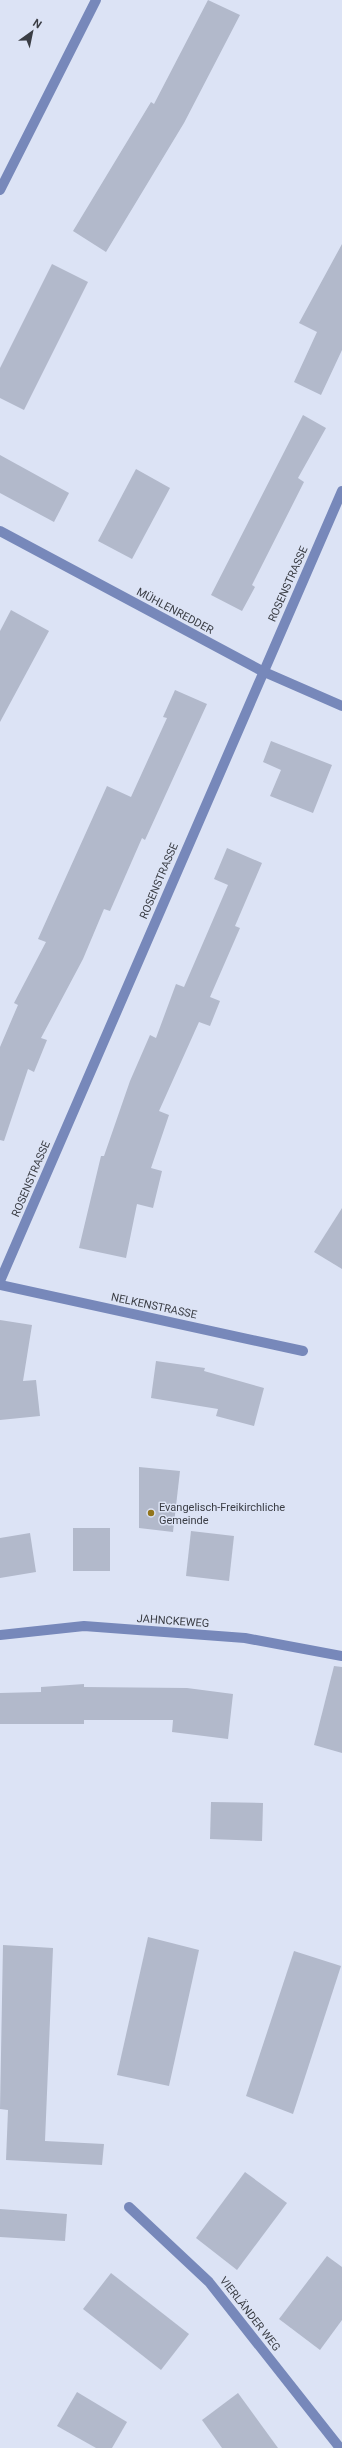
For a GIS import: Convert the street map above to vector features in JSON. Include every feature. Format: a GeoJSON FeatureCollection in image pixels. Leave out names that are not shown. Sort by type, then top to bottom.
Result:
{"type":"FeatureCollection","features":[{"type":"Feature","properties":{"kind":"street"},"geometry":{"type":"LineString","coordinates":[[0,190],[96,0]]}},
{"type":"Feature","properties":{"kind":"street","name":"ROSENSTRASSE"},"geometry":{"type":"LineString","coordinates":[[0,1281],[262,671],[342,491]]}},
{"type":"Feature","properties":{"kind":"street","name":"MÜHLENREDDER"},"geometry":{"type":"LineString","coordinates":[[0,531],[262,671],[342,706]]}},
{"type":"Feature","properties":{"kind":"street","name":"NELKENSTRASSE"},"geometry":{"type":"LineString","coordinates":[[0,1285],[304,1351]]}},
{"type":"Feature","properties":{"kind":"street","name":"JAHNCKEWEG"},"geometry":{"type":"LineString","coordinates":[[0,1634],[84,1626],[245,1638],[342,1656]]}},
{"type":"Feature","properties":{"kind":"street","name":"VIERLÄNDER WEG"},"geometry":{"type":"LineString","coordinates":[[129,2207],[209,2282],[340,2448]]}},
{"type":"Feature","properties":{"kind":"building"},"geometry":{"type":"Polygon","coordinates":[[[208,0],[240,15],[184,123],[106,252],[73,231],[151,102],[154,104],[208,0]]]}},
{"type":"Feature","properties":{"kind":"building"},"geometry":{"type":"Polygon","coordinates":[[[342,244],[342,350],[321,395],[294,382],[317,332],[299,323],[342,244]]]}},
{"type":"Feature","properties":{"kind":"building"},"geometry":{"type":"Polygon","coordinates":[[[52,264],[88,282],[24,410],[0,398],[0,368],[52,264]]]}},
{"type":"Feature","properties":{"kind":"building"},"geometry":{"type":"Polygon","coordinates":[[[303,415],[326,428],[298,478],[304,482],[252,585],[255,587],[242,611],[211,595],[303,415]]]}},
{"type":"Feature","properties":{"kind":"building"},"geometry":{"type":"Polygon","coordinates":[[[0,455],[69,493],[54,522],[0,493],[0,455]]]}},
{"type":"Feature","properties":{"kind":"building"},"geometry":{"type":"Polygon","coordinates":[[[136,469],[170,488],[132,559],[98,541],[136,469]]]}},
{"type":"Feature","properties":{"kind":"building"},"geometry":{"type":"Polygon","coordinates":[[[11,610],[49,631],[0,722],[0,631],[11,610]]]}},
{"type":"Feature","properties":{"kind":"building"},"geometry":{"type":"Polygon","coordinates":[[[175,690],[207,704],[145,840],[142,838],[110,911],[104,909],[83,959],[41,1038],[47,1040],[34,1072],[28,1069],[4,1141],[0,1140],[0,1047],[18,1005],[14,1003],[46,942],[38,939],[107,786],[131,797],[167,718],[163,717],[175,690]]]}},
{"type":"Feature","properties":{"kind":"building"},"geometry":{"type":"Polygon","coordinates":[[[271,741],[332,765],[313,813],[270,796],[281,770],[263,762],[271,741]]]}},
{"type":"Feature","properties":{"kind":"building"},"geometry":{"type":"Polygon","coordinates":[[[227,848],[262,863],[235,926],[240,928],[210,997],[220,1001],[210,1026],[199,1022],[159,1111],[169,1115],[151,1168],[162,1171],[153,1208],[137,1204],[126,1258],[79,1248],[101,1156],[104,1156],[130,1081],[150,1035],[156,1038],[176,984],[184,987],[228,885],[214,879],[227,848]]]}},
{"type":"Feature","properties":{"kind":"building"},"geometry":{"type":"Polygon","coordinates":[[[342,1208],[342,1269],[314,1252],[342,1208]]]}},
{"type":"Feature","properties":{"kind":"building"},"geometry":{"type":"Polygon","coordinates":[[[0,1320],[32,1325],[23,1381],[36,1380],[40,1416],[0,1420],[0,1320]]]}},
{"type":"Feature","properties":{"kind":"building"},"geometry":{"type":"Polygon","coordinates":[[[156,1361],[205,1368],[204,1371],[264,1388],[254,1426],[216,1416],[218,1409],[151,1398],[156,1361]]]}},
{"type":"Feature","properties":{"kind":"building"},"geometry":{"type":"Polygon","coordinates":[[[139,1467],[180,1471],[173,1532],[139,1528],[139,1467]]]}},
{"type":"Feature","properties":{"kind":"building"},"geometry":{"type":"Polygon","coordinates":[[[73,1528],[110,1528],[110,1571],[73,1571],[73,1528]]]}},
{"type":"Feature","properties":{"kind":"building"},"geometry":{"type":"Polygon","coordinates":[[[191,1531],[234,1536],[229,1581],[186,1576],[191,1531]]]}},
{"type":"Feature","properties":{"kind":"building"},"geometry":{"type":"Polygon","coordinates":[[[30,1533],[36,1572],[0,1578],[0,1538],[30,1533]]]}},
{"type":"Feature","properties":{"kind":"building"},"geometry":{"type":"Polygon","coordinates":[[[334,1666],[342,1667],[342,1753],[314,1745],[334,1666]]]}},
{"type":"Feature","properties":{"kind":"building"},"geometry":{"type":"Polygon","coordinates":[[[84,1684],[84,1687],[187,1688],[233,1694],[228,1739],[172,1732],[173,1720],[84,1720],[84,1724],[0,1724],[0,1693],[41,1692],[41,1687],[84,1684]]]}},
{"type":"Feature","properties":{"kind":"building"},"geometry":{"type":"Polygon","coordinates":[[[211,1802],[263,1803],[262,1841],[210,1839],[211,1802]]]}},
{"type":"Feature","properties":{"kind":"building"},"geometry":{"type":"Polygon","coordinates":[[[148,1937],[199,1950],[169,2086],[117,2075],[148,1937]]]}},
{"type":"Feature","properties":{"kind":"building"},"geometry":{"type":"Polygon","coordinates":[[[3,1945],[53,1948],[45,2141],[104,2144],[102,2165],[6,2160],[8,2110],[0,2109],[3,1945]]]}},
{"type":"Feature","properties":{"kind":"building"},"geometry":{"type":"Polygon","coordinates":[[[294,1951],[341,1966],[293,2114],[246,2096],[294,1951]]]}},
{"type":"Feature","properties":{"kind":"building"},"geometry":{"type":"Polygon","coordinates":[[[245,2172],[287,2203],[237,2270],[196,2238],[245,2172]]]}},
{"type":"Feature","properties":{"kind":"building"},"geometry":{"type":"Polygon","coordinates":[[[0,2209],[67,2214],[65,2241],[0,2237],[0,2209]]]}},
{"type":"Feature","properties":{"kind":"building"},"geometry":{"type":"Polygon","coordinates":[[[327,2256],[342,2267],[342,2320],[320,2350],[279,2319],[327,2256]]]}},
{"type":"Feature","properties":{"kind":"building"},"geometry":{"type":"Polygon","coordinates":[[[111,2273],[189,2334],[161,2370],[83,2309],[111,2273]]]}},
{"type":"Feature","properties":{"kind":"building"},"geometry":{"type":"Polygon","coordinates":[[[77,2392],[127,2422],[112,2448],[96,2448],[57,2426],[77,2392]]]}},
{"type":"Feature","properties":{"kind":"building"},"geometry":{"type":"Polygon","coordinates":[[[238,2393],[278,2448],[222,2448],[202,2420],[238,2393]]]}},
{"type":"Feature","properties":{"kind":"place","name":"Evangelisch-Freikirchliche Gemeinde"},"geometry":{"type":"Point","coordinates":[151,1513]}}]}
